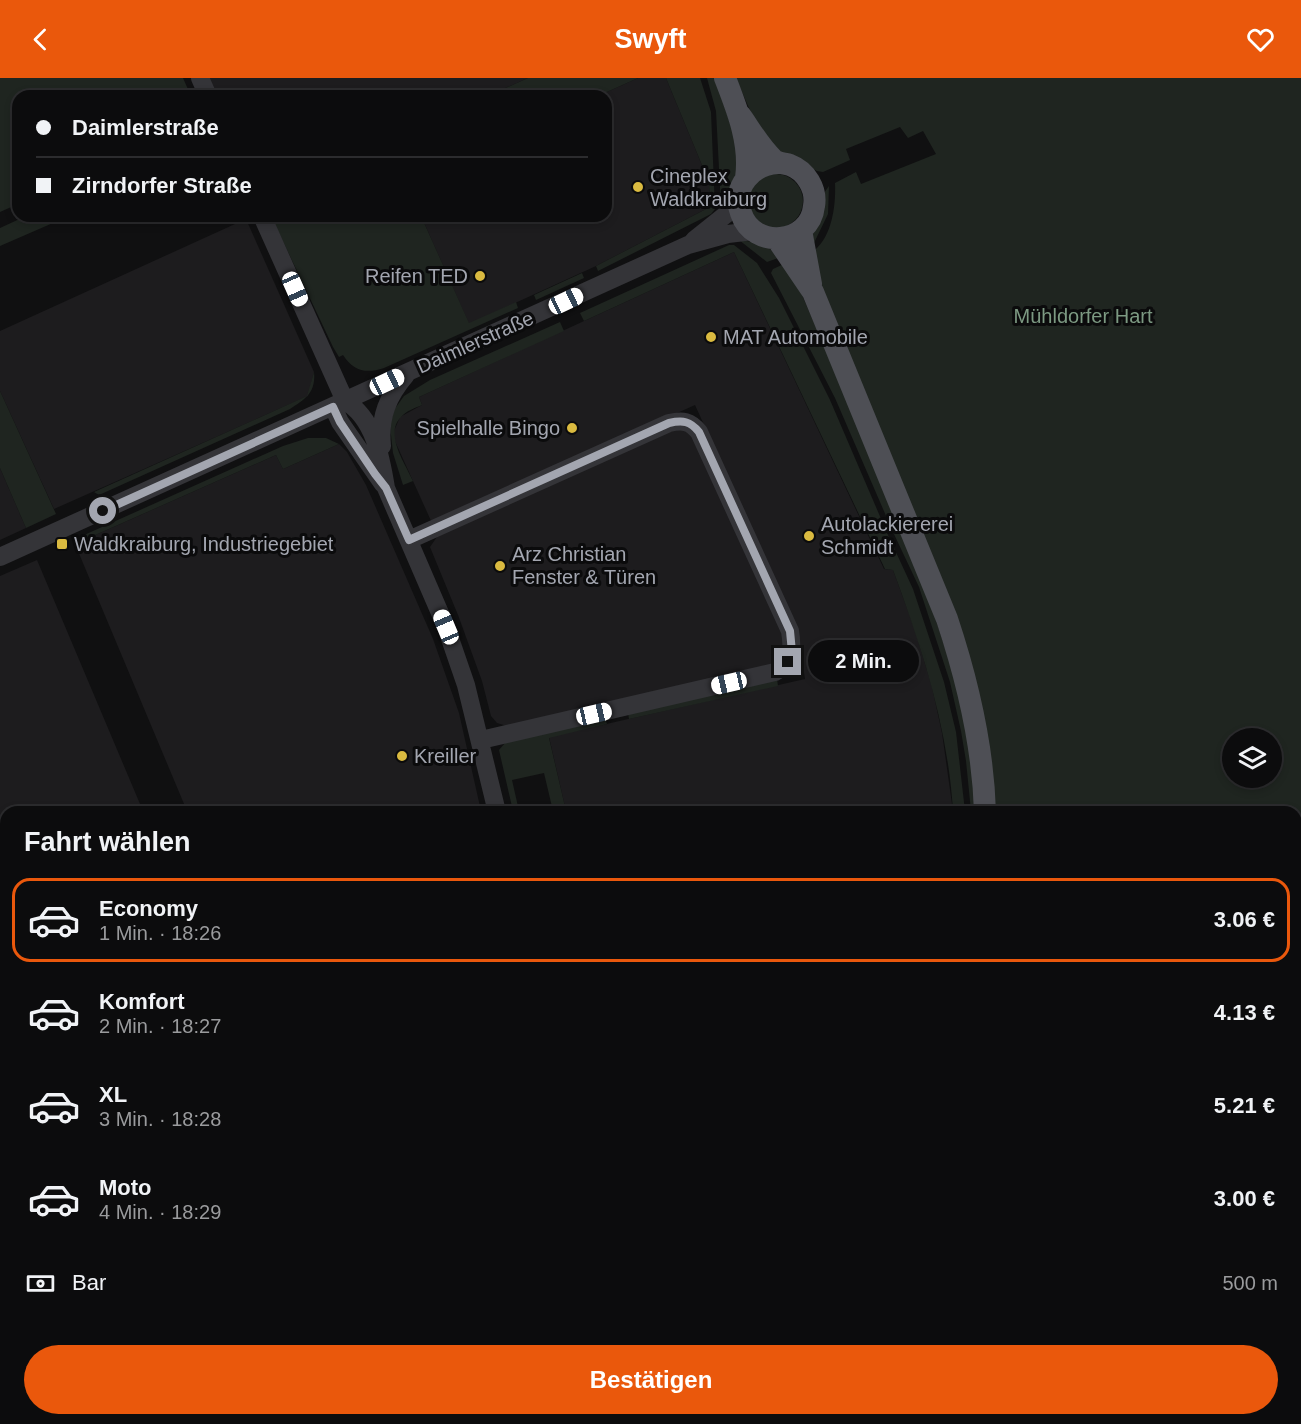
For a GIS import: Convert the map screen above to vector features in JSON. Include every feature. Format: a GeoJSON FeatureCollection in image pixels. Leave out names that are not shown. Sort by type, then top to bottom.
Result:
{"type":"FeatureCollection","features":[{"type":"Feature","properties":{"kind":"main road"},"geometry":{"type":"LineString","coordinates":[[725,78],[740,115],[747,154],[742,188],[741,213],[753,231],[765,237],[777,239],[790,237],[801,230],[813,212],[813,191],[807,177],[801,171],[786,164],[760,166],[742,188]]}},
{"type":"Feature","properties":{"kind":"main road"},"geometry":{"type":"LineString","coordinates":[[740,115],[778,163]]}},
{"type":"Feature","properties":{"kind":"main road"},"geometry":{"type":"LineString","coordinates":[[801,230],[813,292],[922,557],[958,651],[978,732],[984,806]]}},
{"type":"Feature","properties":{"kind":"main road"},"geometry":{"type":"LineString","coordinates":[[777,239],[813,292]]}},
{"type":"Feature","properties":{"kind":"street","name":"Daimlerstraße"},"geometry":{"type":"LineString","coordinates":[[688,245],[729,212],[742,188]]}},
{"type":"Feature","properties":{"kind":"street"},"geometry":{"type":"LineString","coordinates":[[264,222],[339,404],[340,422],[386,488],[446,627],[466,685],[496,806]]}},
{"type":"Feature","properties":{"kind":"street","name":"Daimlerstraße"},"geometry":{"type":"LineString","coordinates":[[0,558],[688,245],[728,234],[753,231]]}},
{"type":"Feature","properties":{"kind":"street"},"geometry":{"type":"LineString","coordinates":[[386,488],[381,438],[382,417],[394,389],[407,373]]}},
{"type":"Feature","properties":{"kind":"street"},"geometry":{"type":"LineString","coordinates":[[339,404],[362,413],[367,421],[383,468]]}},
{"type":"Feature","properties":{"kind":"street"},"geometry":{"type":"LineString","coordinates":[[409,540],[669,423],[681,420],[691,423],[699,432],[790,631],[792,652],[783,668],[775,672],[481,741]]}},
{"type":"Feature","properties":{"kind":"shaded area"},"geometry":{"type":"Polygon","coordinates":[[[209,78],[528,78],[501,90],[214,90],[209,78]]]}},
{"type":"Feature","properties":{"kind":"shaded area"},"geometry":{"type":"Polygon","coordinates":[[[638,78],[666,78],[709,182],[710,207],[596,266],[469,324],[424,222],[612,222],[611,90],[638,78]]]}},
{"type":"Feature","properties":{"kind":"shaded area"},"geometry":{"type":"Polygon","coordinates":[[[239,222],[247,222],[314,372],[308,396],[54,509],[0,391],[0,331],[239,222]]]}},
{"type":"Feature","properties":{"kind":"shaded area"},"geometry":{"type":"Polygon","coordinates":[[[734,252],[884,569],[893,570],[915,630],[932,687],[942,733],[952,806],[565,806],[549,737],[805,679],[797,632],[695,405],[432,523],[394,439],[394,431],[400,417],[422,405],[419,397],[734,252]]]}},
{"type":"Feature","properties":{"kind":"shaded area"},"geometry":{"type":"Polygon","coordinates":[[[681,429],[692,435],[782,632],[783,656],[770,666],[507,726],[497,723],[491,716],[482,681],[430,547],[439,534],[672,430],[681,429]]]}},
{"type":"Feature","properties":{"kind":"shaded area"},"geometry":{"type":"Polygon","coordinates":[[[339,444],[347,452],[366,485],[433,639],[459,713],[480,806],[185,806],[75,544],[276,455],[283,469],[339,444]]]}},
{"type":"Feature","properties":{"kind":"shaded area"},"geometry":{"type":"Polygon","coordinates":[[[0,468],[26,528],[0,540],[0,468]]]}},
{"type":"Feature","properties":{"kind":"shaded area"},"geometry":{"type":"Polygon","coordinates":[[[37,560],[141,806],[0,806],[0,576],[37,560]]]}},
{"type":"Feature","properties":{"kind":"green space"},"geometry":{"type":"Polygon","coordinates":[[[0,78],[183,78],[188,90],[12,90],[12,207],[0,212],[0,78]]]}},
{"type":"Feature","properties":{"kind":"green space"},"geometry":{"type":"Polygon","coordinates":[[[528,78],[638,78],[611,90],[501,90],[528,78]]]}},
{"type":"Feature","properties":{"kind":"green space"},"geometry":{"type":"Polygon","coordinates":[[[666,78],[700,78],[711,112],[715,209],[711,214],[598,271],[596,266],[710,207],[709,182],[666,78]]]}},
{"type":"Feature","properties":{"kind":"green space"},"geometry":{"type":"Polygon","coordinates":[[[707,78],[715,78],[741,156],[730,197],[721,207],[716,111],[707,78]]]}},
{"type":"Feature","properties":{"kind":"green space","name":"Mühldorfer Hart"},"geometry":{"type":"Polygon","coordinates":[[[736,78],[1301,78],[1301,806],[994,806],[990,769],[820,285],[811,253],[818,247],[828,231],[835,202],[835,183],[856,172],[861,184],[936,154],[923,131],[908,138],[900,127],[846,149],[850,160],[823,172],[784,154],[766,136],[754,118],[736,78]]]}},
{"type":"Feature","properties":{"kind":"green space"},"geometry":{"type":"Polygon","coordinates":[[[771,174],[781,174],[791,178],[799,186],[803,201],[799,216],[791,224],[781,228],[771,228],[761,224],[753,216],[749,206],[749,196],[753,186],[761,178],[771,174]]]}},
{"type":"Feature","properties":{"kind":"green space"},"geometry":{"type":"Polygon","coordinates":[[[829,186],[828,214],[813,245],[812,230],[815,214],[829,186]]]}},
{"type":"Feature","properties":{"kind":"green space"},"geometry":{"type":"Polygon","coordinates":[[[13,222],[55,222],[0,246],[0,228],[13,222]]]}},
{"type":"Feature","properties":{"kind":"green space"},"geometry":{"type":"Polygon","coordinates":[[[274,222],[424,222],[469,323],[516,302],[518,308],[384,368],[371,371],[360,370],[351,365],[343,355],[339,357],[274,222]]]}},
{"type":"Feature","properties":{"kind":"green space"},"geometry":{"type":"Polygon","coordinates":[[[739,240],[762,245],[781,257],[767,262],[739,240]]]}},
{"type":"Feature","properties":{"kind":"green space"},"geometry":{"type":"Polygon","coordinates":[[[729,245],[734,245],[757,263],[779,298],[830,400],[913,589],[944,682],[956,732],[964,806],[953,806],[946,749],[932,689],[893,570],[885,569],[734,252],[584,321],[580,313],[729,245]]]}},
{"type":"Feature","properties":{"kind":"green space"},"geometry":{"type":"Polygon","coordinates":[[[786,263],[793,274],[916,560],[965,708],[976,806],[970,806],[966,761],[950,682],[919,587],[835,398],[771,273],[773,269],[786,263]]]}},
{"type":"Feature","properties":{"kind":"green space"},"geometry":{"type":"Polygon","coordinates":[[[582,273],[584,278],[536,300],[534,295],[582,273]]]}},
{"type":"Feature","properties":{"kind":"green space"},"geometry":{"type":"Polygon","coordinates":[[[560,322],[564,331],[419,397],[422,405],[403,415],[396,424],[395,440],[413,481],[403,485],[393,453],[390,426],[394,410],[404,396],[430,380],[560,322]]]}},
{"type":"Feature","properties":{"kind":"green space"},"geometry":{"type":"Polygon","coordinates":[[[314,372],[312,390],[307,396],[314,372]]]}},
{"type":"Feature","properties":{"kind":"green space"},"geometry":{"type":"Polygon","coordinates":[[[0,391],[56,514],[26,528],[0,468],[0,391]]]}},
{"type":"Feature","properties":{"kind":"green space"},"geometry":{"type":"Polygon","coordinates":[[[307,396],[290,409],[99,495],[94,492],[307,396]]]}},
{"type":"Feature","properties":{"kind":"green space"},"geometry":{"type":"Polygon","coordinates":[[[308,438],[326,438],[339,444],[283,469],[276,455],[75,544],[73,540],[283,446],[308,438]]]}},
{"type":"Feature","properties":{"kind":"green space"},"geometry":{"type":"Polygon","coordinates":[[[777,679],[778,686],[629,719],[628,713],[777,679]]]}},
{"type":"Feature","properties":{"kind":"green space"},"geometry":{"type":"Polygon","coordinates":[[[605,718],[607,724],[549,738],[565,806],[552,806],[544,773],[512,780],[518,806],[512,806],[499,750],[505,743],[605,718]]]}},
{"type":"Feature","properties":{"kind":"place","name":"Cineplex Waldkraiburg"},"geometry":{"type":"Point","coordinates":[638,187]}},
{"type":"Feature","properties":{"kind":"place","name":"Reifen TED"},"geometry":{"type":"Point","coordinates":[480,276]}},
{"type":"Feature","properties":{"kind":"place","name":"MAT Automobile"},"geometry":{"type":"Point","coordinates":[711,337]}},
{"type":"Feature","properties":{"kind":"place","name":"Spielhalle Bingo"},"geometry":{"type":"Point","coordinates":[572,428]}},
{"type":"Feature","properties":{"kind":"place","name":"Autolackiererei Schmidt"},"geometry":{"type":"Point","coordinates":[809,536]}},
{"type":"Feature","properties":{"kind":"place","name":"Waldkraiburg, Industriegebiet"},"geometry":{"type":"Point","coordinates":[62,544]}},
{"type":"Feature","properties":{"kind":"place","name":"Arz Christian Fenster & Türen"},"geometry":{"type":"Point","coordinates":[500,566]}},
{"type":"Feature","properties":{"kind":"place","name":"Kreiller"},"geometry":{"type":"Point","coordinates":[402,756]}},
{"type":"Feature","properties":{"kind":"route"},"geometry":{"type":"LineString","coordinates":[[103,511],[333,407],[352,441],[386,488],[409,540],[669,423],[681,420],[691,423],[699,432],[790,631],[792,652],[788,662]]}}]}
